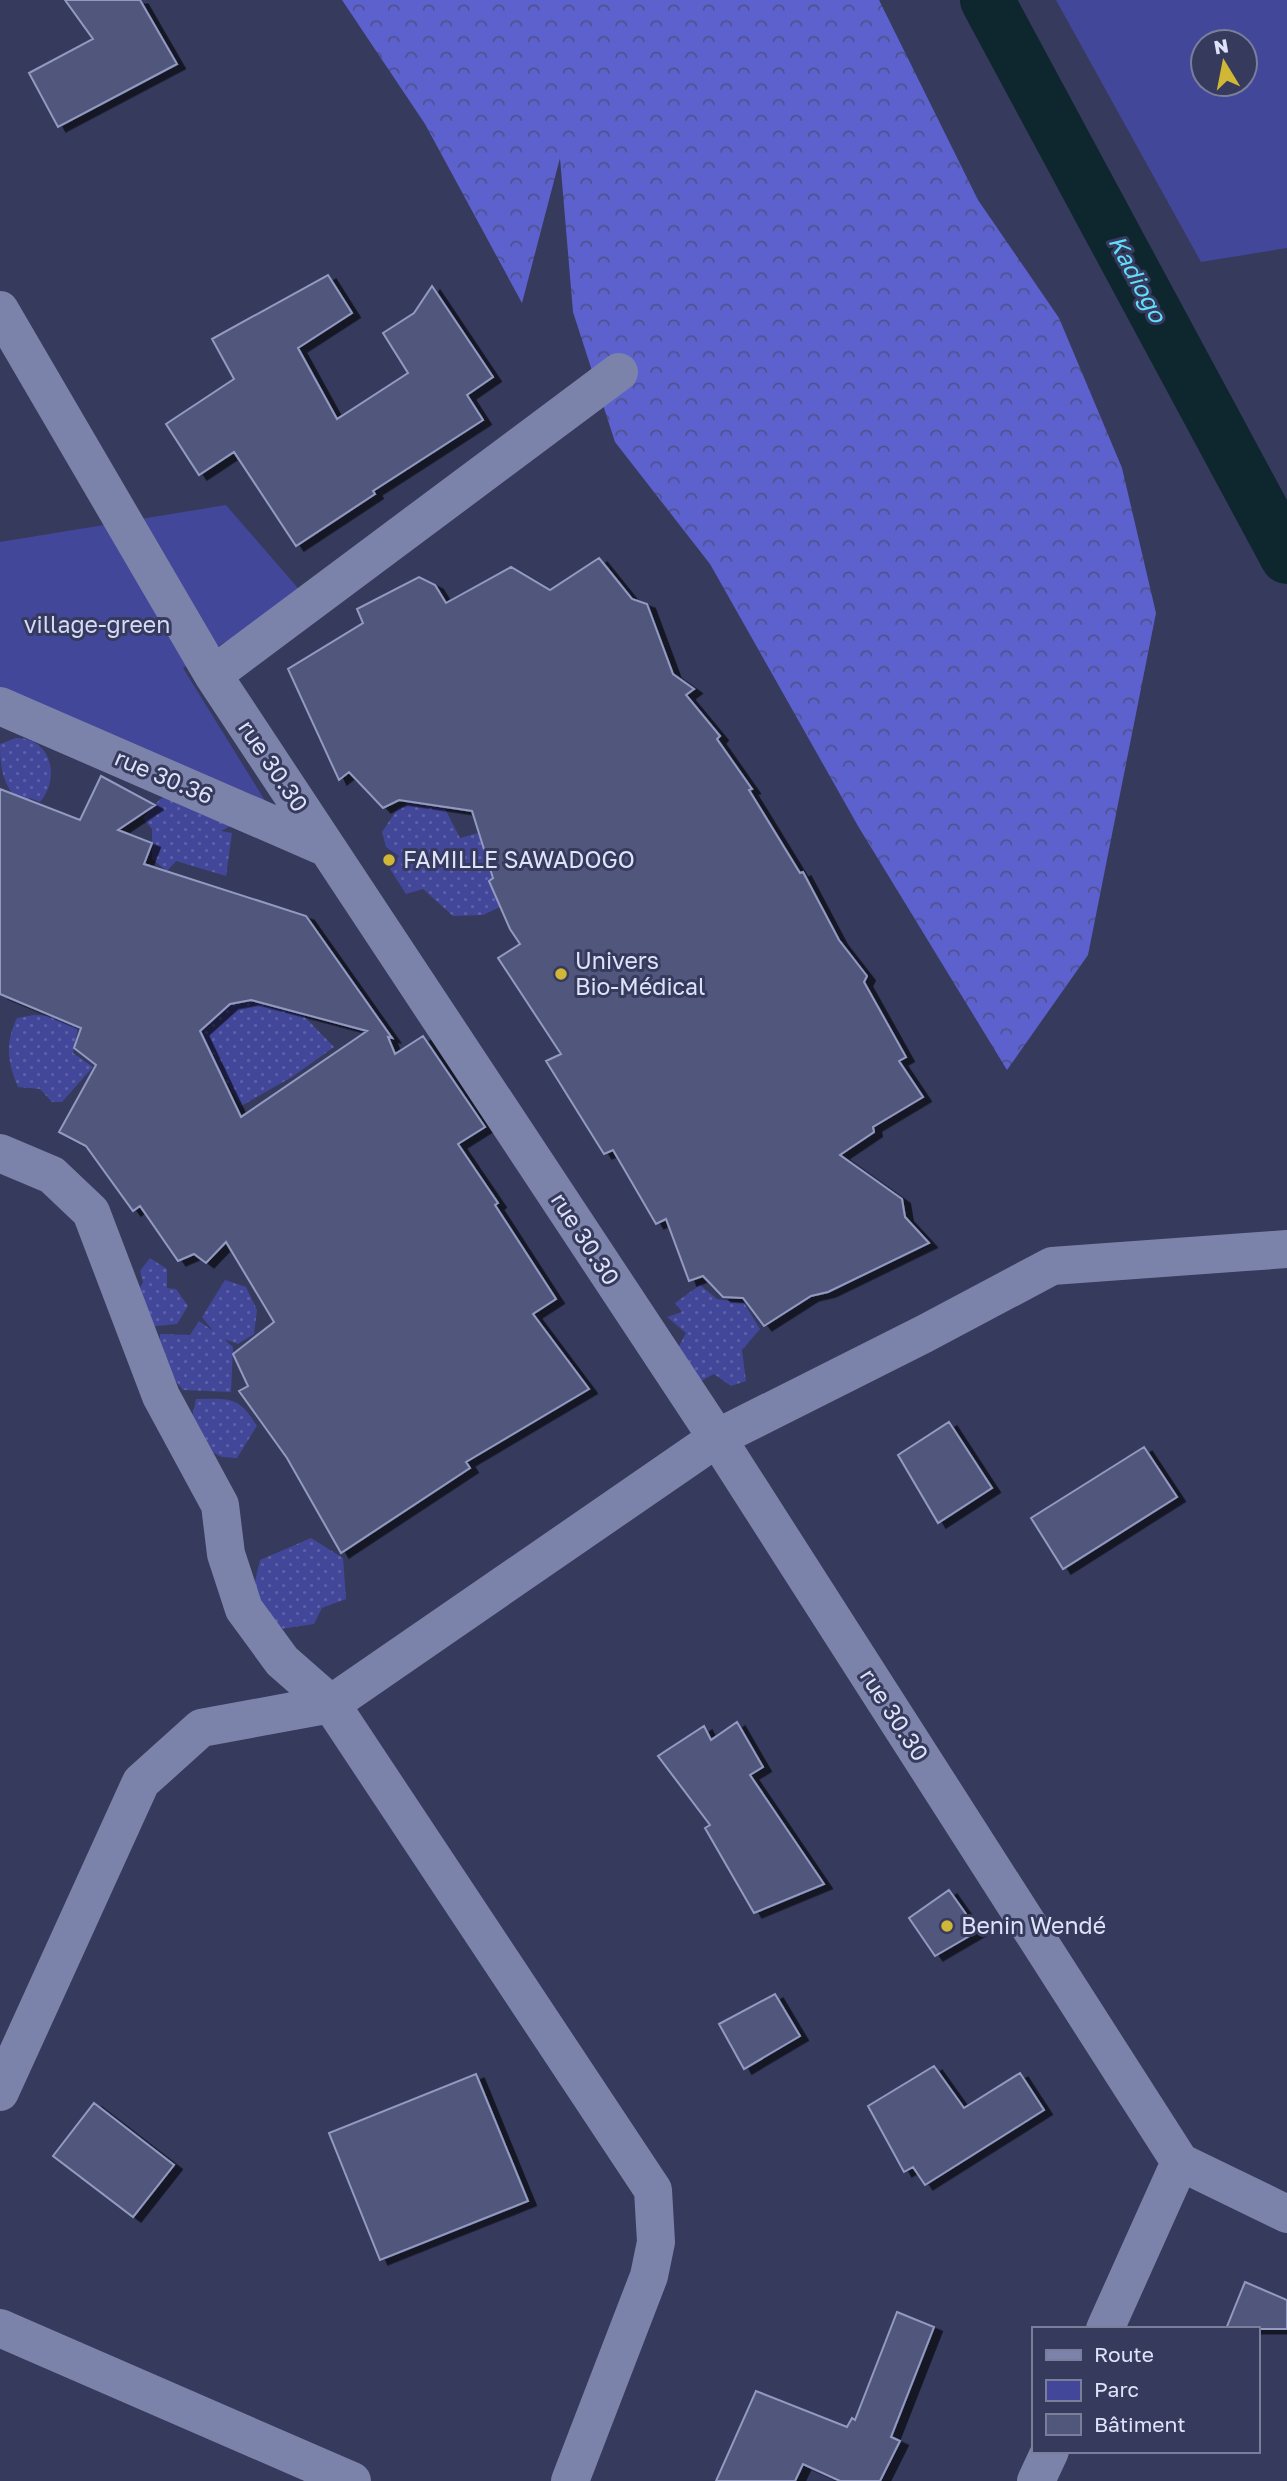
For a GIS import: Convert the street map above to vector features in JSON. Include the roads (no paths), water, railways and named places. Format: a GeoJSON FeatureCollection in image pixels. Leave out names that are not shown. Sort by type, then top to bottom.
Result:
{"type":"FeatureCollection","features":[{"type":"Feature","properties":{"kind":"street","name":"rue 30.30"},"geometry":{"type":"LineString","coordinates":[[0,310],[212,675],[717,1438],[1180,2162]]}},
{"type":"Feature","properties":{"kind":"street"},"geometry":{"type":"LineString","coordinates":[[212,675],[619,372]]}},
{"type":"Feature","properties":{"kind":"street","name":"rue 30.36"},"geometry":{"type":"LineString","coordinates":[[0,706],[327,848]]}},
{"type":"Feature","properties":{"kind":"street"},"geometry":{"type":"LineString","coordinates":[[0,1153],[51,1175],[91,1212],[161,1396],[220,1505],[226,1554],[244,1609],[282,1661],[331,1704],[653,2190],[656,2242],[649,2276],[570,2481]]}},
{"type":"Feature","properties":{"kind":"street"},"geometry":{"type":"LineString","coordinates":[[0,2092],[141,1782],[201,1728],[331,1704],[717,1438],[1052,1266],[1287,1249]]}},
{"type":"Feature","properties":{"kind":"street"},"geometry":{"type":"LineString","coordinates":[[1106,2327],[1180,2162],[1287,2214]]}},
{"type":"Feature","properties":{"kind":"street"},"geometry":{"type":"LineString","coordinates":[[0,2328],[352,2481]]}},
{"type":"Feature","properties":{"kind":"street"},"geometry":{"type":"LineString","coordinates":[[1037,2481],[1049,2453]]}},
{"type":"Feature","properties":{"kind":"waterway","name":"Kadiogo"},"geometry":{"type":"LineString","coordinates":[[987,0],[1287,557]]}},
{"type":"Feature","properties":{"kind":"place","name":"FAMILLE SAWADOGO"},"geometry":{"type":"Point","coordinates":[389,860]}},
{"type":"Feature","properties":{"kind":"place","name":"Univers Bio-Médical"},"geometry":{"type":"Point","coordinates":[561,974]}},
{"type":"Feature","properties":{"kind":"place","name":"Benin Wendé"},"geometry":{"type":"Point","coordinates":[947,1926]}},
{"type":"Feature","properties":{"kind":"park label","name":"village-green"},"geometry":{"type":"Point","coordinates":[97,625]}}]}
